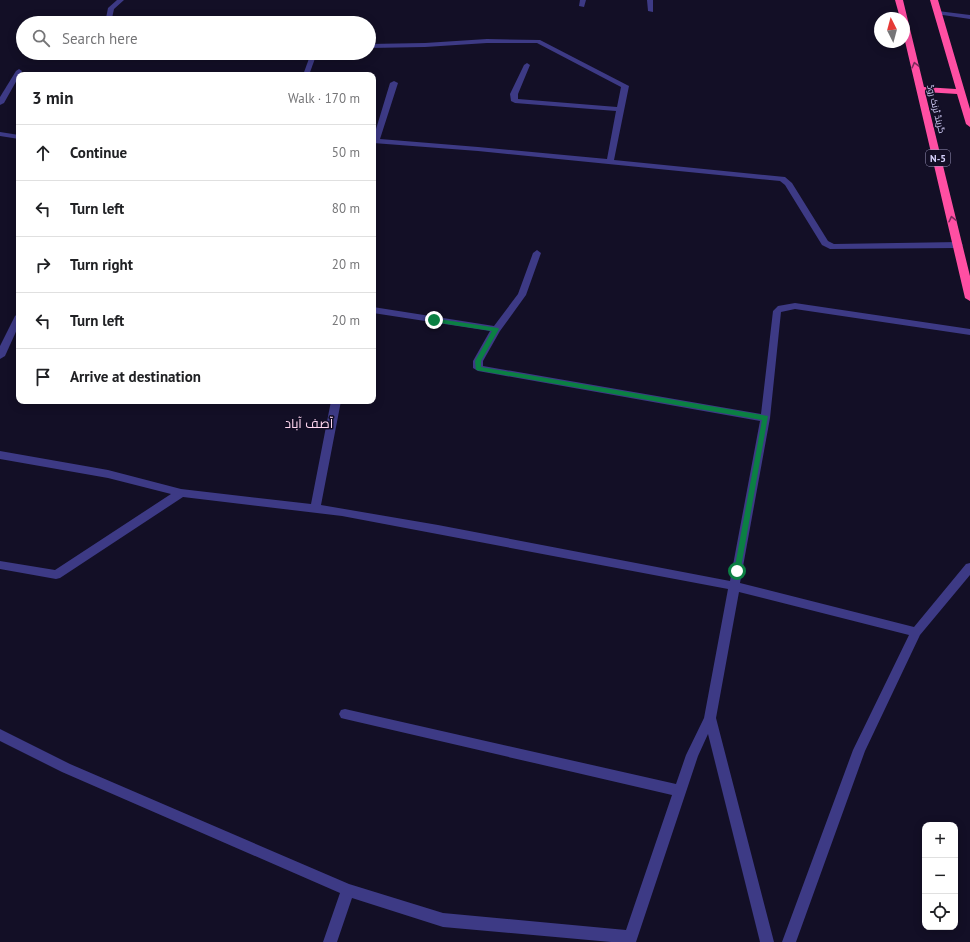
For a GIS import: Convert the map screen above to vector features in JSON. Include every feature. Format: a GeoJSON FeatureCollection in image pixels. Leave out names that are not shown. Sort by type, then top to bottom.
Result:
{"type":"FeatureCollection","features":[{"type":"Feature","properties":{"kind":"highway","name":"گرینڈ ٹرنک روڈ"},"geometry":{"type":"LineString","coordinates":[[899,0],[902,12]]}},
{"type":"Feature","properties":{"kind":"highway"},"geometry":{"type":"LineString","coordinates":[[934,0],[970,124]]}},
{"type":"Feature","properties":{"kind":"highway","name":"گرینڈ ٹرنک روڈ"},"geometry":{"type":"LineString","coordinates":[[910,44],[970,298]]}},
{"type":"Feature","properties":{"kind":"highway"},"geometry":{"type":"LineString","coordinates":[[921,90],[961,92]]}},
{"type":"Feature","properties":{"kind":"street"},"geometry":{"type":"LineString","coordinates":[[109,16],[111,8],[121,0]]}},
{"type":"Feature","properties":{"kind":"street"},"geometry":{"type":"LineString","coordinates":[[650,0],[651,11]]}},
{"type":"Feature","properties":{"kind":"street"},"geometry":{"type":"LineString","coordinates":[[938,13],[970,17]]}},
{"type":"Feature","properties":{"kind":"street"},"geometry":{"type":"LineString","coordinates":[[376,46],[425,45],[486,41],[538,41],[625,86],[610,162]]}},
{"type":"Feature","properties":{"kind":"street"},"geometry":{"type":"LineString","coordinates":[[307,72],[311,60]]}},
{"type":"Feature","properties":{"kind":"street"},"geometry":{"type":"LineString","coordinates":[[527,65],[514,94],[516,101],[620,109]]}},
{"type":"Feature","properties":{"kind":"street"},"geometry":{"type":"LineString","coordinates":[[0,103],[16,76]]}},
{"type":"Feature","properties":{"kind":"street"},"geometry":{"type":"LineString","coordinates":[[376,138],[394,83]]}},
{"type":"Feature","properties":{"kind":"street"},"geometry":{"type":"LineString","coordinates":[[0,134],[16,137]]}},
{"type":"Feature","properties":{"kind":"street"},"geometry":{"type":"LineString","coordinates":[[376,141],[782,179],[788,183],[825,243],[833,247],[958,245]]}},
{"type":"Feature","properties":{"kind":"street"},"geometry":{"type":"LineString","coordinates":[[537,253],[522,295],[496,329],[478,361],[478,368],[765,418]]}},
{"type":"Feature","properties":{"kind":"street"},"geometry":{"type":"LineString","coordinates":[[0,735],[66,768],[348,890],[443,920],[629,940],[692,755],[710,718],[765,418],[777,311],[781,308],[795,306],[970,332]]}},
{"type":"Feature","properties":{"kind":"street"},"geometry":{"type":"LineString","coordinates":[[376,310],[496,329]]}},
{"type":"Feature","properties":{"kind":"street"},"geometry":{"type":"LineString","coordinates":[[0,356],[16,322]]}},
{"type":"Feature","properties":{"kind":"street"},"geometry":{"type":"LineString","coordinates":[[315,509],[335,404]]}},
{"type":"Feature","properties":{"kind":"street"},"geometry":{"type":"LineString","coordinates":[[0,455],[108,474],[181,493],[315,509],[438,529],[734,586],[916,632]]}},
{"type":"Feature","properties":{"kind":"street"},"geometry":{"type":"LineString","coordinates":[[0,565],[56,575],[181,493]]}},
{"type":"Feature","properties":{"kind":"street"},"geometry":{"type":"LineString","coordinates":[[789,942],[859,750],[916,632],[970,567]]}},
{"type":"Feature","properties":{"kind":"street"},"geometry":{"type":"LineString","coordinates":[[345,714],[680,791]]}},
{"type":"Feature","properties":{"kind":"street"},"geometry":{"type":"LineString","coordinates":[[710,718],[767,942]]}},
{"type":"Feature","properties":{"kind":"street"},"geometry":{"type":"LineString","coordinates":[[330,942],[348,890]]}},
{"type":"Feature","properties":{"kind":"district","name":"آصف آباد"},"geometry":{"type":"Point","coordinates":[309,423]}},
{"type":"Feature","properties":{"kind":"route"},"geometry":{"type":"LineString","coordinates":[[434,320],[496,329],[478,361],[478,368],[765,418],[737,571]]}}]}
